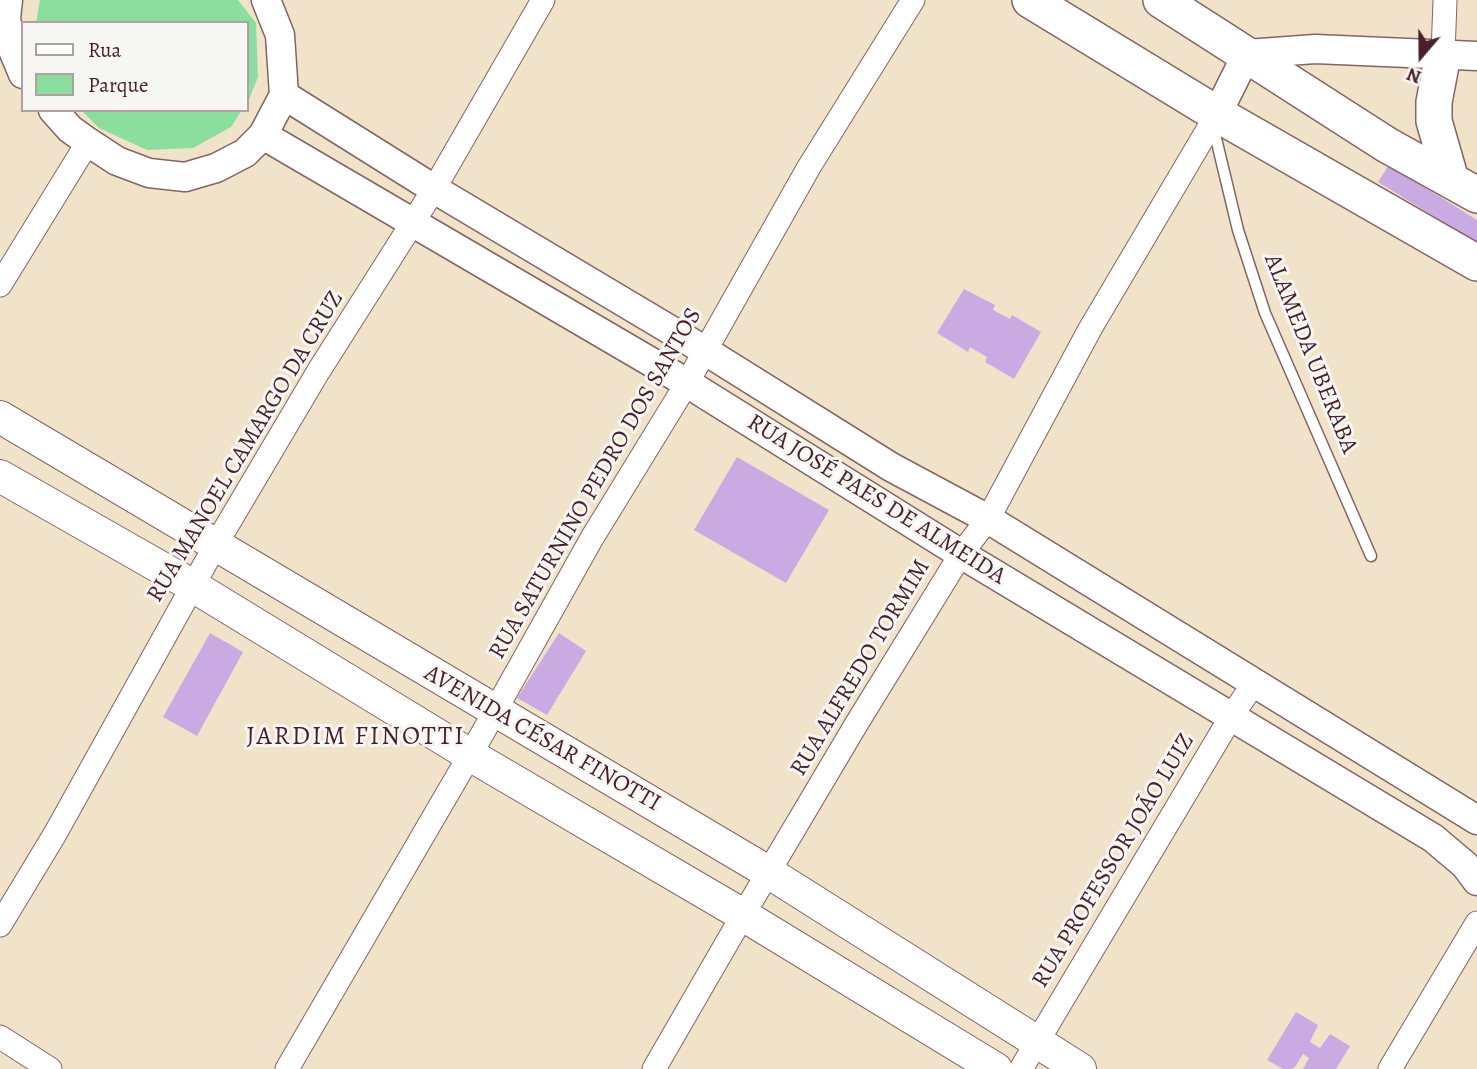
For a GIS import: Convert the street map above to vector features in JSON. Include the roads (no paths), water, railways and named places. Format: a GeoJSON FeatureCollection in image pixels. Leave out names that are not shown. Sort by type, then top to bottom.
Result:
{"type":"FeatureCollection","features":[{"type":"Feature","properties":{"kind":"main road"},"geometry":{"type":"LineString","coordinates":[[1030,0],[1064,19],[1215,118],[1477,263]]}},
{"type":"Feature","properties":{"kind":"main road"},"geometry":{"type":"LineString","coordinates":[[1161,0],[1376,138],[1464,188]]}},
{"type":"Feature","properties":{"kind":"main road"},"geometry":{"type":"LineString","coordinates":[[1443,55],[1434,102],[1434,121],[1444,164],[1464,188]]}},
{"type":"Feature","properties":{"kind":"main road","name":"AVENIDA CÉSAR FINOTTI"},"geometry":{"type":"LineString","coordinates":[[0,418],[768,872],[1028,1056],[1080,1069]]}},
{"type":"Feature","properties":{"kind":"main road","name":"AVENIDA CÉSAR FINOTTI"},"geometry":{"type":"LineString","coordinates":[[0,476],[193,586],[996,1069]]}},
{"type":"Feature","properties":{"kind":"street"},"geometry":{"type":"LineString","coordinates":[[8,0],[6,18],[10,43],[21,69]]}},
{"type":"Feature","properties":{"kind":"street"},"geometry":{"type":"LineString","coordinates":[[55,112],[70,129],[117,161],[149,173],[185,177],[216,169],[245,153],[263,135],[284,95],[280,35],[266,0]]}},
{"type":"Feature","properties":{"kind":"street","name":"RUA MANOEL CAMARGO DA CRUZ"},"geometry":{"type":"LineString","coordinates":[[0,925],[55,834],[215,546],[318,372],[434,189],[544,0]]}},
{"type":"Feature","properties":{"kind":"street","name":"RUA SATURNINO PEDRO DOS SANTOS"},"geometry":{"type":"LineString","coordinates":[[286,1069],[495,712],[592,538],[687,383],[809,167],[913,0]]}},
{"type":"Feature","properties":{"kind":"street"},"geometry":{"type":"LineString","coordinates":[[1443,55],[1445,0]]}},
{"type":"Feature","properties":{"kind":"street"},"geometry":{"type":"LineString","coordinates":[[1215,118],[1247,54],[1315,49],[1477,56]]}},
{"type":"Feature","properties":{"kind":"street","name":"RUA JOSÉ PAES DE ALMEIDA"},"geometry":{"type":"LineString","coordinates":[[284,95],[891,467],[988,519],[1477,820]]}},
{"type":"Feature","properties":{"kind":"street","name":"RUA ALFREDO TORMIM"},"geometry":{"type":"LineString","coordinates":[[654,1069],[768,872],[961,554],[988,519],[1090,329],[1215,118]]}},
{"type":"Feature","properties":{"kind":"street","name":"RUA JOSÉ PAES DE ALMEIDA"},"geometry":{"type":"LineString","coordinates":[[263,135],[687,383],[961,554],[1433,838],[1465,865],[1477,881]]}},
{"type":"Feature","properties":{"kind":"street"},"geometry":{"type":"LineString","coordinates":[[0,285],[88,142]]}},
{"type":"Feature","properties":{"kind":"street","name":"RUA PROFESSOR JOÃO LUIZ"},"geometry":{"type":"LineString","coordinates":[[1028,1056],[1254,682]]}},
{"type":"Feature","properties":{"kind":"street"},"geometry":{"type":"LineString","coordinates":[[1390,1069],[1477,923]]}},
{"type":"Feature","properties":{"kind":"street"},"geometry":{"type":"LineString","coordinates":[[0,1037],[50,1069]]}},
{"type":"Feature","properties":{"kind":"lane","name":"ALAMEDA UBERABA"},"geometry":{"type":"LineString","coordinates":[[1215,118],[1238,230],[1265,313],[1371,556]]}},
{"type":"Feature","properties":{"kind":"district","name":"JARDIM FINOTTI"},"geometry":{"type":"Point","coordinates":[356,738]}}]}
